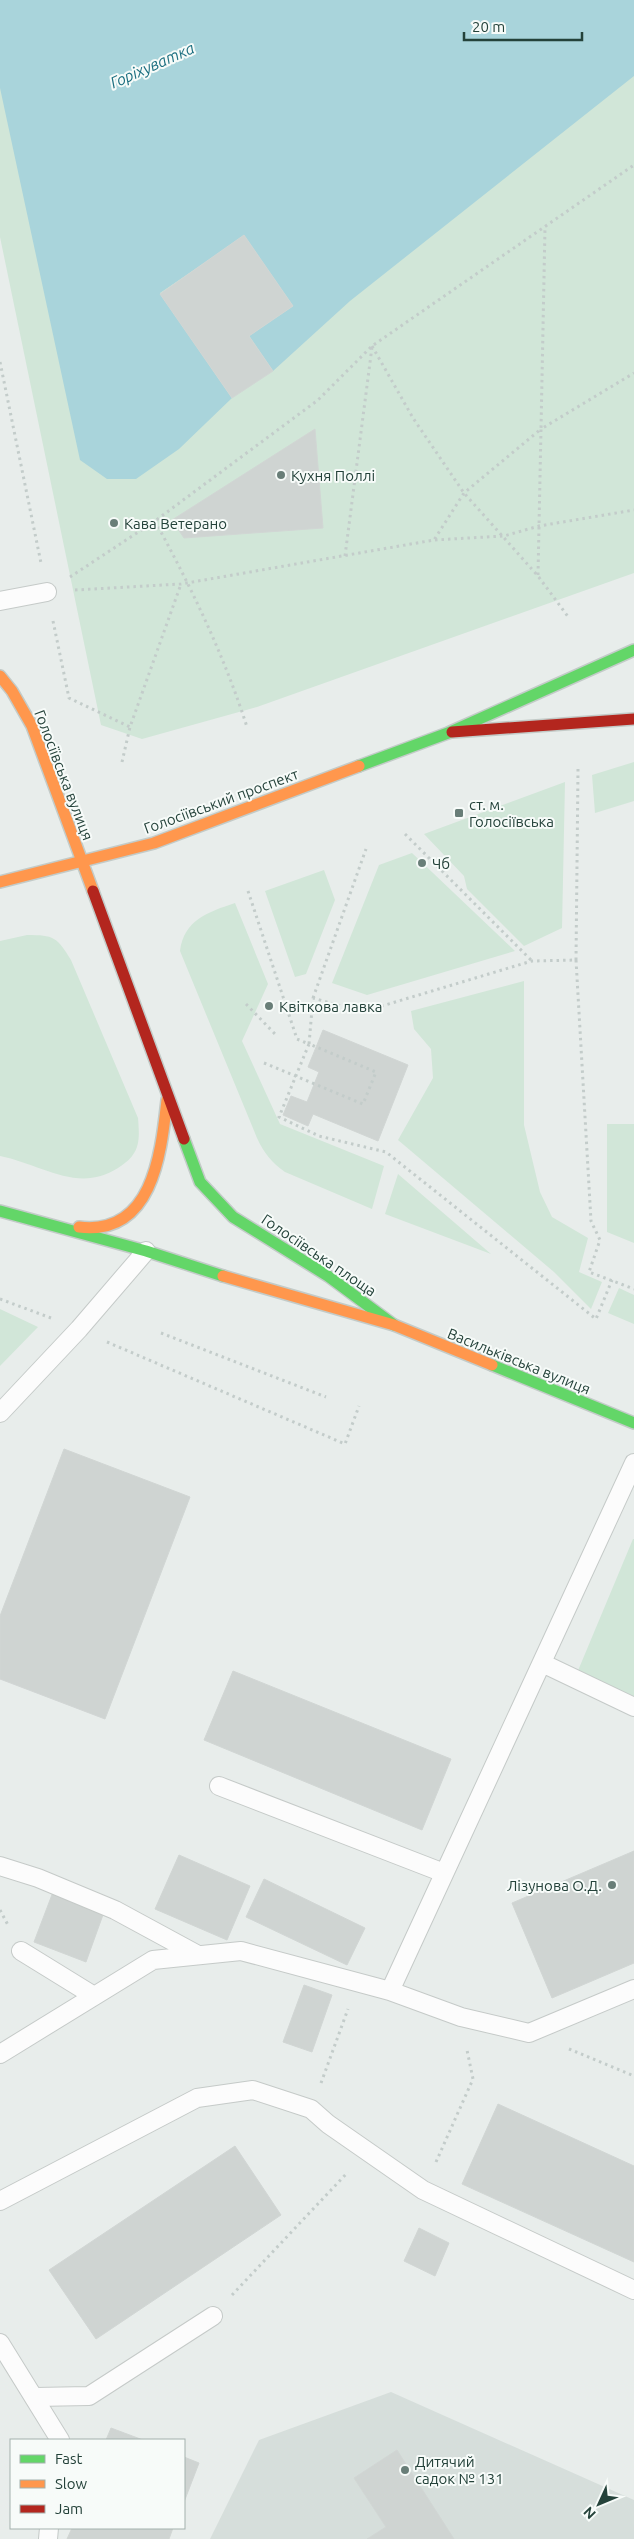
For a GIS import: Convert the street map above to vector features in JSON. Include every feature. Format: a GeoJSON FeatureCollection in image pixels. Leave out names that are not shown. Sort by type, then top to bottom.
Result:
{"type":"FeatureCollection","features":[{"type":"Feature","properties":{"kind":"main road","name":"Голосіївський проспект"},"geometry":{"type":"LineString","coordinates":[[0,882],[154,844],[448,733],[634,650]]}},
{"type":"Feature","properties":{"kind":"main road","name":"Голосіївська вулиця"},"geometry":{"type":"LineString","coordinates":[[0,676],[32,726],[82,862]]}},
{"type":"Feature","properties":{"kind":"main road","name":"Голосіївський проспект"},"geometry":{"type":"LineString","coordinates":[[448,733],[634,718]]}},
{"type":"Feature","properties":{"kind":"main road","name":"Голосіївська площа"},"geometry":{"type":"LineString","coordinates":[[82,862],[200,1182],[233,1217],[328,1276],[394,1325]]}},
{"type":"Feature","properties":{"kind":"main road"},"geometry":{"type":"LineString","coordinates":[[59,1227],[101,1228],[119,1221],[136,1209],[151,1185],[160,1157],[168,1096]]}},
{"type":"Feature","properties":{"kind":"main road","name":"Голосіївська площа"},"geometry":{"type":"LineString","coordinates":[[0,1210],[146,1251],[273,1292],[394,1325]]}},
{"type":"Feature","properties":{"kind":"main road","name":"Васильківська вулиця"},"geometry":{"type":"LineString","coordinates":[[394,1325],[634,1424]]}},
{"type":"Feature","properties":{"kind":"lane"},"geometry":{"type":"LineString","coordinates":[[0,601],[47,592]]}},
{"type":"Feature","properties":{"kind":"lane"},"geometry":{"type":"LineString","coordinates":[[0,1413],[79,1330],[146,1251]]}},
{"type":"Feature","properties":{"kind":"lane"},"geometry":{"type":"LineString","coordinates":[[390,1991],[634,1463]]}},
{"type":"Feature","properties":{"kind":"lane"},"geometry":{"type":"LineString","coordinates":[[542,1663],[634,1707]]}},
{"type":"Feature","properties":{"kind":"lane"},"geometry":{"type":"LineString","coordinates":[[219,1786],[444,1874]]}},
{"type":"Feature","properties":{"kind":"lane"},"geometry":{"type":"LineString","coordinates":[[0,1866],[38,1878],[115,1910],[198,1956]]}},
{"type":"Feature","properties":{"kind":"lane"},"geometry":{"type":"LineString","coordinates":[[21,1951],[94,1996]]}},
{"type":"Feature","properties":{"kind":"lane"},"geometry":{"type":"LineString","coordinates":[[0,2054],[153,1960],[242,1951],[390,1991],[461,2017],[529,2033],[634,1989]]}},
{"type":"Feature","properties":{"kind":"lane"},"geometry":{"type":"LineString","coordinates":[[0,2201],[197,2098],[253,2090],[311,2109],[423,2190],[634,2290]]}},
{"type":"Feature","properties":{"kind":"lane"},"geometry":{"type":"LineString","coordinates":[[35,2397],[89,2396],[213,2316]]}},
{"type":"Feature","properties":{"kind":"lane"},"geometry":{"type":"LineString","coordinates":[[0,2343],[59,2439]]}},
{"type":"Feature","properties":{"kind":"path"},"geometry":{"type":"LineString","coordinates":[[47,592],[155,520],[318,400],[372,346],[634,165]]}},
{"type":"Feature","properties":{"kind":"path"},"geometry":{"type":"LineString","coordinates":[[538,576],[545,226]]}},
{"type":"Feature","properties":{"kind":"path"},"geometry":{"type":"LineString","coordinates":[[372,346],[413,418],[464,493],[538,576],[569,618]]}},
{"type":"Feature","properties":{"kind":"path"},"geometry":{"type":"LineString","coordinates":[[345,556],[372,346]]}},
{"type":"Feature","properties":{"kind":"path"},"geometry":{"type":"LineString","coordinates":[[0,362],[69,698],[130,728]]}},
{"type":"Feature","properties":{"kind":"path"},"geometry":{"type":"LineString","coordinates":[[434,540],[464,493],[540,429],[634,373]]}},
{"type":"Feature","properties":{"kind":"path"},"geometry":{"type":"LineString","coordinates":[[47,592],[189,583],[434,540],[504,536],[539,526],[634,510]]}},
{"type":"Feature","properties":{"kind":"path"},"geometry":{"type":"LineString","coordinates":[[155,520],[189,583],[237,695],[247,727]]}},
{"type":"Feature","properties":{"kind":"path"},"geometry":{"type":"LineString","coordinates":[[122,762],[130,728],[181,584]]}},
{"type":"Feature","properties":{"kind":"path"},"geometry":{"type":"LineString","coordinates":[[578,769],[576,960],[591,1221],[600,1240],[589,1272],[634,1289]]}},
{"type":"Feature","properties":{"kind":"path"},"geometry":{"type":"LineString","coordinates":[[404,834],[532,961]]}},
{"type":"Feature","properties":{"kind":"path"},"geometry":{"type":"LineString","coordinates":[[366,849],[313,998],[309,1044],[285,1105],[278,1117],[319,1136],[386,1152],[596,1319],[612,1280]]}},
{"type":"Feature","properties":{"kind":"path"},"geometry":{"type":"LineString","coordinates":[[248,891],[296,1039],[376,1072],[363,1104],[264,1063]]}},
{"type":"Feature","properties":{"kind":"path"},"geometry":{"type":"LineString","coordinates":[[313,998],[362,1012],[532,961],[576,960]]}},
{"type":"Feature","properties":{"kind":"path"},"geometry":{"type":"LineString","coordinates":[[246,1004],[275,1034]]}},
{"type":"Feature","properties":{"kind":"path"},"geometry":{"type":"LineString","coordinates":[[0,1299],[79,1330],[345,1444],[359,1406]]}},
{"type":"Feature","properties":{"kind":"path"},"geometry":{"type":"LineString","coordinates":[[161,1333],[326,1397]]}},
{"type":"Feature","properties":{"kind":"path"},"geometry":{"type":"LineString","coordinates":[[311,2109],[358,1983]]}},
{"type":"Feature","properties":{"kind":"path"},"geometry":{"type":"LineString","coordinates":[[529,2033],[634,2076]]}},
{"type":"Feature","properties":{"kind":"path"},"geometry":{"type":"LineString","coordinates":[[423,2190],[473,2079]]}},
{"type":"Feature","properties":{"kind":"path"},"geometry":{"type":"LineString","coordinates":[[213,2316],[367,2151]]}},
{"type":"Feature","properties":{"kind":"shaded area","name":"Дитячий садок № 131"},"geometry":{"type":"Polygon","coordinates":[[[391,2392],[634,2500],[634,2539],[210,2539],[259,2440],[391,2392]]]}},
{"type":"Feature","properties":{"kind":"green space"},"geometry":{"type":"Polygon","coordinates":[[[0,0],[634,0],[634,573],[257,707],[142,739],[101,725],[0,237],[0,0]]]}},
{"type":"Feature","properties":{"kind":"green space"},"geometry":{"type":"Polygon","coordinates":[[[634,762],[634,801],[595,813],[592,775],[634,762]]]}},
{"type":"Feature","properties":{"kind":"green space"},"geometry":{"type":"Polygon","coordinates":[[[565,782],[562,928],[524,946],[467,889],[464,876],[424,834],[565,782]]]}},
{"type":"Feature","properties":{"kind":"green space"},"geometry":{"type":"Polygon","coordinates":[[[412,853],[515,951],[367,995],[332,983],[379,865],[412,853]]]}},
{"type":"Feature","properties":{"kind":"green space"},"geometry":{"type":"Polygon","coordinates":[[[324,870],[335,900],[306,974],[295,977],[265,891],[324,870]]]}},
{"type":"Feature","properties":{"kind":"green space"},"geometry":{"type":"Polygon","coordinates":[[[235,903],[268,984],[242,1041],[280,1124],[384,1166],[372,1209],[285,1172],[269,1157],[257,1138],[180,951],[182,940],[192,925],[207,914],[235,903]]]}},
{"type":"Feature","properties":{"kind":"green space"},"geometry":{"type":"Polygon","coordinates":[[[27,935],[54,939],[62,946],[71,960],[138,1118],[139,1134],[135,1152],[125,1163],[103,1175],[74,1178],[0,1156],[0,941],[27,935]]]}},
{"type":"Feature","properties":{"kind":"green space"},"geometry":{"type":"Polygon","coordinates":[[[524,981],[524,1125],[540,1192],[552,1217],[588,1238],[579,1272],[602,1282],[591,1309],[554,1272],[398,1140],[433,1078],[431,1049],[414,1029],[411,1011],[524,981]]]}},
{"type":"Feature","properties":{"kind":"green space"},"geometry":{"type":"Polygon","coordinates":[[[607,1124],[634,1124],[634,1243],[607,1232],[607,1124]]]}},
{"type":"Feature","properties":{"kind":"green space"},"geometry":{"type":"Polygon","coordinates":[[[398,1174],[491,1254],[385,1214],[398,1174]]]}},
{"type":"Feature","properties":{"kind":"green space"},"geometry":{"type":"Polygon","coordinates":[[[619,1288],[634,1295],[634,1324],[608,1313],[619,1288]]]}},
{"type":"Feature","properties":{"kind":"green space"},"geometry":{"type":"Polygon","coordinates":[[[0,1309],[38,1327],[0,1366],[0,1309]]]}},
{"type":"Feature","properties":{"kind":"green space"},"geometry":{"type":"Polygon","coordinates":[[[634,1539],[634,1700],[577,1673],[634,1539]]]}},
{"type":"Feature","properties":{"kind":"water","name":"Горіхуватка"},"geometry":{"type":"Polygon","coordinates":[[[0,0],[634,0],[634,76],[350,301],[273,371],[249,336],[293,306],[244,236],[160,293],[232,398],[179,449],[136,479],[107,479],[80,460],[0,88],[0,0]]]}},
{"type":"Feature","properties":{"kind":"building"},"geometry":{"type":"Polygon","coordinates":[[[244,235],[293,306],[249,336],[273,371],[232,398],[160,294],[244,235]]]}},
{"type":"Feature","properties":{"kind":"building","name":"Кухня Поллі"},"geometry":{"type":"Polygon","coordinates":[[[315,429],[323,528],[184,538],[172,520],[315,429]]]}},
{"type":"Feature","properties":{"kind":"building"},"geometry":{"type":"Polygon","coordinates":[[[323,1030],[408,1065],[378,1141],[313,1114],[308,1126],[283,1115],[291,1096],[307,1102],[319,1072],[308,1067],[323,1030]]]}},
{"type":"Feature","properties":{"kind":"building"},"geometry":{"type":"Polygon","coordinates":[[[64,1449],[190,1497],[105,1719],[0,1679],[0,1616],[64,1449]]]}},
{"type":"Feature","properties":{"kind":"building"},"geometry":{"type":"Polygon","coordinates":[[[233,1671],[451,1759],[422,1830],[204,1740],[233,1671]]]}},
{"type":"Feature","properties":{"kind":"building"},"geometry":{"type":"Polygon","coordinates":[[[634,1851],[634,1963],[552,1998],[512,1903],[634,1851]]]}},
{"type":"Feature","properties":{"kind":"building"},"geometry":{"type":"Polygon","coordinates":[[[179,1855],[250,1886],[227,1940],[155,1909],[179,1855]]]}},
{"type":"Feature","properties":{"kind":"building"},"geometry":{"type":"Polygon","coordinates":[[[264,1879],[365,1928],[347,1965],[246,1917],[264,1879]]]}},
{"type":"Feature","properties":{"kind":"building"},"geometry":{"type":"Polygon","coordinates":[[[53,1892],[104,1912],[86,1962],[34,1942],[53,1892]]]}},
{"type":"Feature","properties":{"kind":"building"},"geometry":{"type":"Polygon","coordinates":[[[304,1985],[332,1995],[312,2052],[283,2042],[304,1985]]]}},
{"type":"Feature","properties":{"kind":"building"},"geometry":{"type":"Polygon","coordinates":[[[498,2104],[634,2166],[634,2262],[462,2184],[498,2104]]]}},
{"type":"Feature","properties":{"kind":"building"},"geometry":{"type":"Polygon","coordinates":[[[235,2146],[281,2215],[96,2339],[49,2270],[235,2146]]]}},
{"type":"Feature","properties":{"kind":"building"},"geometry":{"type":"Polygon","coordinates":[[[419,2228],[449,2243],[435,2276],[404,2261],[419,2228]]]}},
{"type":"Feature","properties":{"kind":"building"},"geometry":{"type":"Polygon","coordinates":[[[111,2428],[140,2439],[106,2439],[111,2428]]]}},
{"type":"Feature","properties":{"kind":"building"},"geometry":{"type":"Polygon","coordinates":[[[397,2450],[454,2539],[367,2539],[386,2527],[354,2478],[397,2450]]]}},
{"type":"Feature","properties":{"kind":"building"},"geometry":{"type":"Polygon","coordinates":[[[185,2457],[199,2463],[185,2499],[185,2457]]]}},
{"type":"Feature","properties":{"kind":"building"},"geometry":{"type":"Polygon","coordinates":[[[72,2529],[173,2529],[169,2539],[67,2539],[72,2529]]]}},
{"type":"Feature","properties":{"kind":"traffic: fast"},"geometry":{"type":"LineString","coordinates":[[359,766],[448,733],[634,650]]}},
{"type":"Feature","properties":{"kind":"traffic: fast"},"geometry":{"type":"LineString","coordinates":[[184,1139],[200,1182],[233,1217],[328,1276],[394,1325]]}},
{"type":"Feature","properties":{"kind":"traffic: fast"},"geometry":{"type":"LineString","coordinates":[[0,1211],[146,1251],[223,1276]]}},
{"type":"Feature","properties":{"kind":"traffic: fast"},"geometry":{"type":"LineString","coordinates":[[492,1365],[634,1423]]}},
{"type":"Feature","properties":{"kind":"traffic: slow"},"geometry":{"type":"LineString","coordinates":[[0,676],[12,691],[32,726],[93,891]]}},
{"type":"Feature","properties":{"kind":"traffic: slow"},"geometry":{"type":"LineString","coordinates":[[0,882],[154,843],[359,766]]}},
{"type":"Feature","properties":{"kind":"traffic: slow"},"geometry":{"type":"LineString","coordinates":[[79,1227],[104,1226],[123,1218],[138,1205],[148,1187],[156,1166],[167,1100]]}},
{"type":"Feature","properties":{"kind":"traffic: slow"},"geometry":{"type":"LineString","coordinates":[[223,1276],[394,1325],[492,1365]]}},
{"type":"Feature","properties":{"kind":"traffic: jam"},"geometry":{"type":"LineString","coordinates":[[452,732],[634,719]]}},
{"type":"Feature","properties":{"kind":"traffic: jam"},"geometry":{"type":"LineString","coordinates":[[93,891],[184,1139]]}},
{"type":"Feature","properties":{"kind":"place","name":"Кухня Поллі"},"geometry":{"type":"Point","coordinates":[281,475]}},
{"type":"Feature","properties":{"kind":"place","name":"Кава Ветерано"},"geometry":{"type":"Point","coordinates":[114,523]}},
{"type":"Feature","properties":{"kind":"place","name":"ст. м. Голосіївська"},"geometry":{"type":"Point","coordinates":[459,813]}},
{"type":"Feature","properties":{"kind":"place","name":"Чб"},"geometry":{"type":"Point","coordinates":[422,863]}},
{"type":"Feature","properties":{"kind":"place","name":"Квіткова лавка"},"geometry":{"type":"Point","coordinates":[269,1006]}},
{"type":"Feature","properties":{"kind":"place","name":"Лізунова О.Д."},"geometry":{"type":"Point","coordinates":[612,1885]}},
{"type":"Feature","properties":{"kind":"place","name":"Дитячий садок № 131"},"geometry":{"type":"Point","coordinates":[405,2470]}}]}
